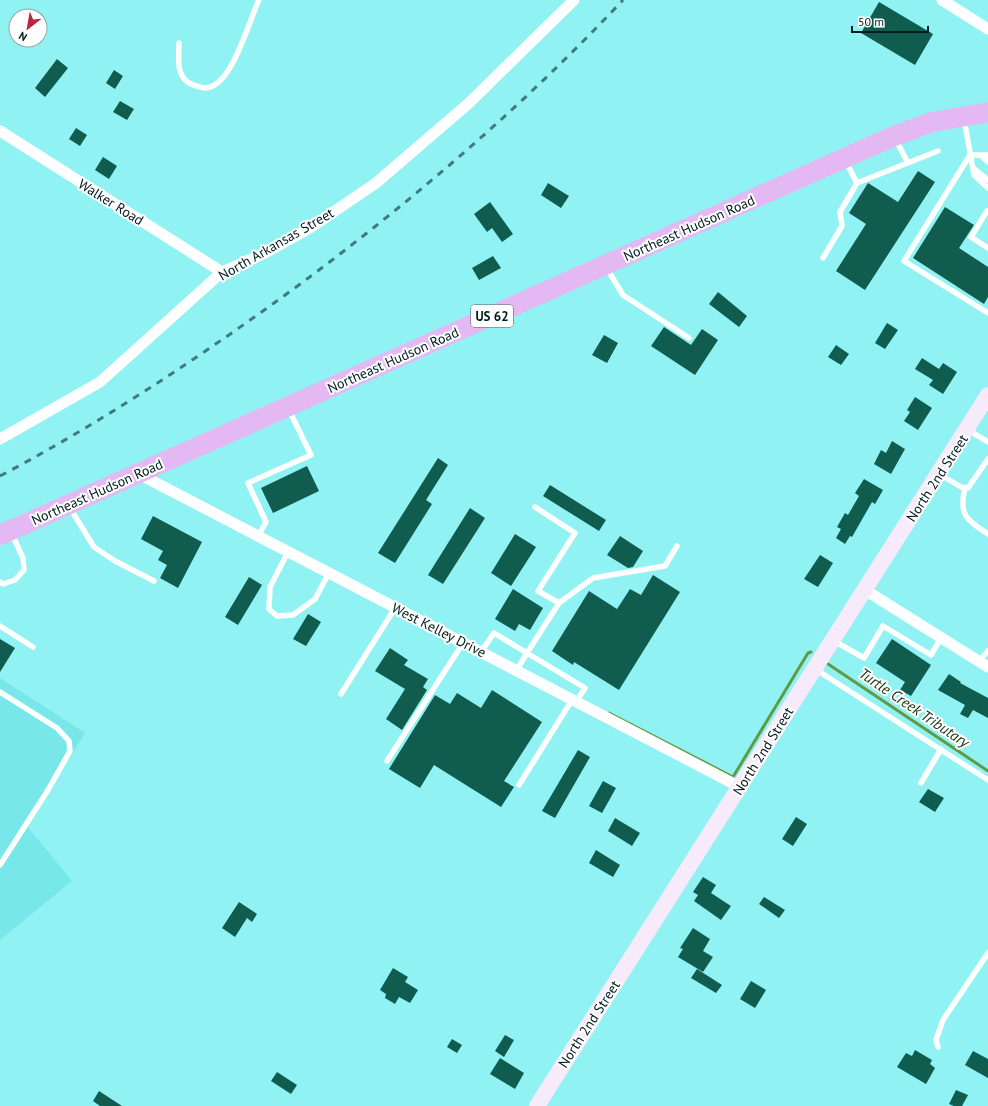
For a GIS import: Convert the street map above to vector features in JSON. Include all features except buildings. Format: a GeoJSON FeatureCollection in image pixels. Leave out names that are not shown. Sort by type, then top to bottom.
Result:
{"type":"FeatureCollection","features":[{"type":"Feature","properties":{"kind":"highway","name":"Northeast Hudson Road"},"geometry":{"type":"LineString","coordinates":[[5,533],[894,136],[932,122],[963,115],[988,112]]}},
{"type":"Feature","properties":{"kind":"main road","name":"North 2nd Street"},"geometry":{"type":"LineString","coordinates":[[537,1106],[988,395]]}},
{"type":"Feature","properties":{"kind":"street","name":"North Arkansas Street"},"geometry":{"type":"LineString","coordinates":[[0,439],[100,382],[222,272],[265,252],[310,228],[376,183],[468,104],[574,0]]}},
{"type":"Feature","properties":{"kind":"street"},"geometry":{"type":"LineString","coordinates":[[942,0],[988,29]]}},
{"type":"Feature","properties":{"kind":"street","name":"Walker Road"},"geometry":{"type":"LineString","coordinates":[[0,131],[222,272]]}},
{"type":"Feature","properties":{"kind":"street","name":"West Kelley Drive"},"geometry":{"type":"LineString","coordinates":[[137,473],[740,787]]}},
{"type":"Feature","properties":{"kind":"street"},"geometry":{"type":"LineString","coordinates":[[865,590],[984,664]]}},
{"type":"Feature","properties":{"kind":"lane"},"geometry":{"type":"LineString","coordinates":[[179,43],[179,72],[182,78],[192,84],[206,88],[217,84],[229,71],[259,0]]}},
{"type":"Feature","properties":{"kind":"lane"},"geometry":{"type":"LineString","coordinates":[[963,115],[974,175],[988,188]]}},
{"type":"Feature","properties":{"kind":"lane"},"geometry":{"type":"LineString","coordinates":[[894,136],[908,163]]}},
{"type":"Feature","properties":{"kind":"lane"},"geometry":{"type":"LineString","coordinates":[[823,258],[842,226],[840,212],[857,183],[938,151]]}},
{"type":"Feature","properties":{"kind":"lane"},"geometry":{"type":"LineString","coordinates":[[970,155],[988,155]]}},
{"type":"Feature","properties":{"kind":"lane"},"geometry":{"type":"LineString","coordinates":[[970,155],[904,260],[988,313]]}},
{"type":"Feature","properties":{"kind":"lane"},"geometry":{"type":"LineString","coordinates":[[980,155],[988,162]]}},
{"type":"Feature","properties":{"kind":"lane"},"geometry":{"type":"LineString","coordinates":[[844,159],[857,183]]}},
{"type":"Feature","properties":{"kind":"lane"},"geometry":{"type":"LineString","coordinates":[[973,168],[988,180]]}},
{"type":"Feature","properties":{"kind":"lane"},"geometry":{"type":"LineString","coordinates":[[987,211],[971,237],[988,248]]}},
{"type":"Feature","properties":{"kind":"lane"},"geometry":{"type":"LineString","coordinates":[[604,265],[623,295],[689,338]]}},
{"type":"Feature","properties":{"kind":"lane"},"geometry":{"type":"LineString","coordinates":[[258,536],[266,522],[248,482],[311,455],[287,406]]}},
{"type":"Feature","properties":{"kind":"lane"},"geometry":{"type":"LineString","coordinates":[[967,429],[988,442]]}},
{"type":"Feature","properties":{"kind":"lane"},"geometry":{"type":"LineString","coordinates":[[988,459],[970,486],[965,488],[961,502],[964,515],[973,524],[988,534]]}},
{"type":"Feature","properties":{"kind":"lane"},"geometry":{"type":"LineString","coordinates":[[939,474],[965,488]]}},
{"type":"Feature","properties":{"kind":"lane"},"geometry":{"type":"LineString","coordinates":[[68,505],[94,547],[115,561],[154,581]]}},
{"type":"Feature","properties":{"kind":"lane"},"geometry":{"type":"LineString","coordinates":[[535,507],[576,533],[538,591],[558,603]]}},
{"type":"Feature","properties":{"kind":"lane"},"geometry":{"type":"LineString","coordinates":[[0,582],[3,584],[15,580],[24,570],[23,558],[5,533]]}},
{"type":"Feature","properties":{"kind":"lane"},"geometry":{"type":"LineString","coordinates":[[516,671],[558,603],[593,578],[665,566],[677,546]]}},
{"type":"Feature","properties":{"kind":"lane"},"geometry":{"type":"LineString","coordinates":[[288,552],[270,587],[269,609],[277,616],[293,615],[314,599],[329,573]]}},
{"type":"Feature","properties":{"kind":"lane"},"geometry":{"type":"LineString","coordinates":[[341,694],[395,608]]}},
{"type":"Feature","properties":{"kind":"lane"},"geometry":{"type":"LineString","coordinates":[[0,626],[33,647]]}},
{"type":"Feature","properties":{"kind":"lane"},"geometry":{"type":"LineString","coordinates":[[833,640],[864,658],[883,626],[931,655],[941,638]]}},
{"type":"Feature","properties":{"kind":"lane"},"geometry":{"type":"LineString","coordinates":[[481,652],[494,633],[586,688],[574,701],[519,785]]}},
{"type":"Feature","properties":{"kind":"lane"},"geometry":{"type":"LineString","coordinates":[[387,761],[463,643]]}},
{"type":"Feature","properties":{"kind":"lane"},"geometry":{"type":"LineString","coordinates":[[984,664],[988,651]]}},
{"type":"Feature","properties":{"kind":"lane"},"geometry":{"type":"LineString","coordinates":[[815,668],[988,780]]}},
{"type":"Feature","properties":{"kind":"lane"},"geometry":{"type":"LineString","coordinates":[[0,692],[57,728],[69,741],[70,751],[48,790],[0,865]]}},
{"type":"Feature","properties":{"kind":"lane"},"geometry":{"type":"LineString","coordinates":[[921,782],[941,749]]}},
{"type":"Feature","properties":{"kind":"lane"},"geometry":{"type":"LineString","coordinates":[[938,1047],[936,1040],[943,1020],[988,953]]}},
{"type":"Feature","properties":{"kind":"shaded area"},"geometry":{"type":"Polygon","coordinates":[[[0,678],[85,733],[26,825],[72,881],[0,940],[0,678]]]}},
{"type":"Feature","properties":{"kind":"waterway","name":"Turtle Creek Tributary"},"geometry":{"type":"LineString","coordinates":[[609,713],[733,777],[808,653],[811,652]]}},
{"type":"Feature","properties":{"kind":"waterway","name":"Turtle Creek Tributary"},"geometry":{"type":"LineString","coordinates":[[828,664],[988,771]]}},
{"type":"Feature","properties":{"kind":"railway"},"geometry":{"type":"LineString","coordinates":[[0,476],[78,432],[155,385],[230,334],[345,250],[429,183],[509,113],[623,0]]}}]}
